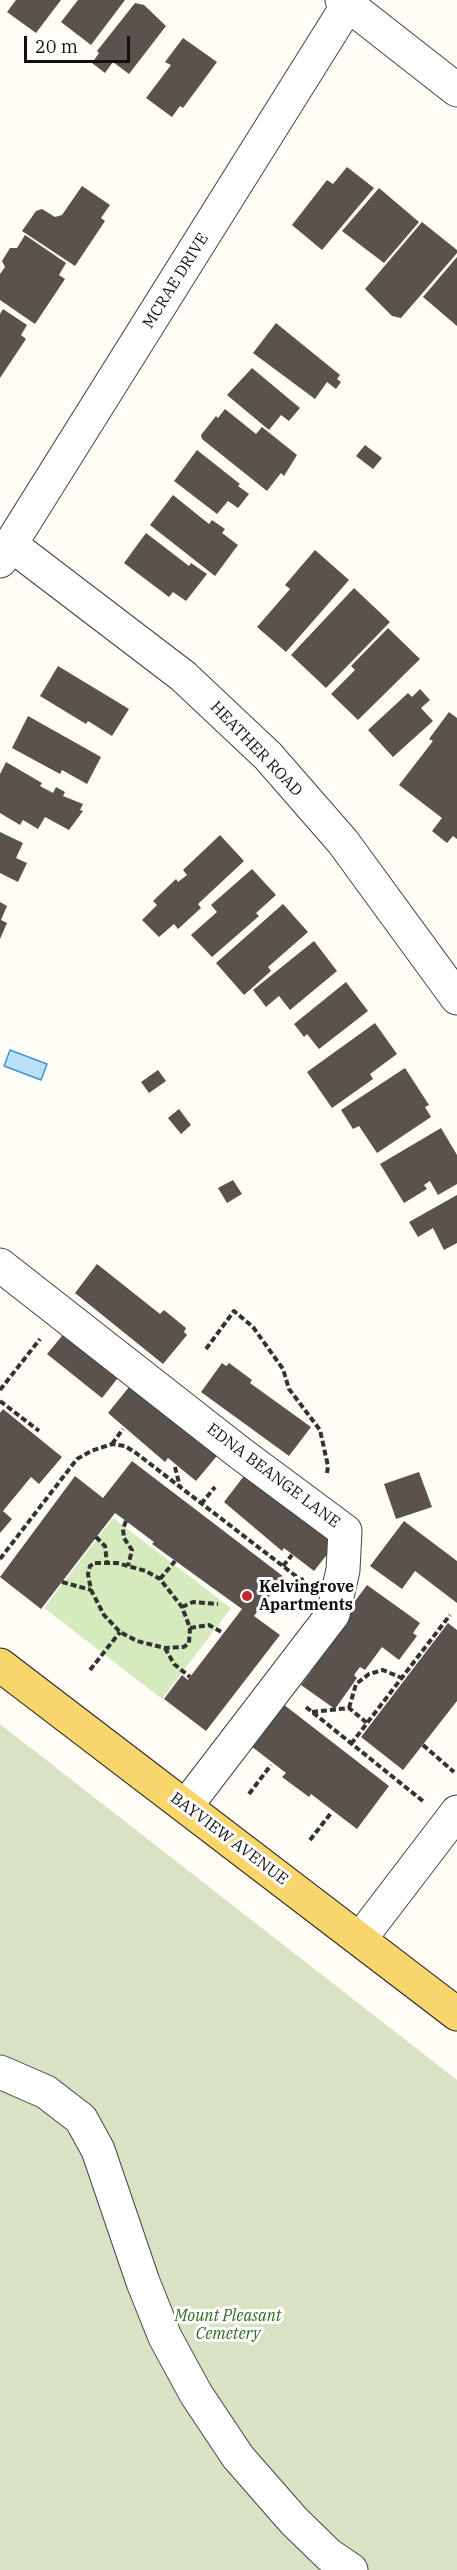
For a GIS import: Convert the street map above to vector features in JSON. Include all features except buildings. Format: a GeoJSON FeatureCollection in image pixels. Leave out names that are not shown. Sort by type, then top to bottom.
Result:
{"type":"FeatureCollection","features":[{"type":"Feature","properties":{"kind":"main road","name":"BAYVIEW AVENUE"},"geometry":{"type":"LineString","coordinates":[[0,1665],[457,2014]]}},
{"type":"Feature","properties":{"kind":"street"},"geometry":{"type":"LineString","coordinates":[[347,2],[457,90]]}},
{"type":"Feature","properties":{"kind":"street","name":"MCRAE DRIVE"},"geometry":{"type":"LineString","coordinates":[[5,553],[347,2]]}},
{"type":"Feature","properties":{"kind":"street","name":"HEATHER ROAD"},"geometry":{"type":"LineString","coordinates":[[5,553],[183,676],[268,756],[343,842],[457,998]]}},
{"type":"Feature","properties":{"kind":"street","name":"EDNA BEANGE LANE"},"geometry":{"type":"LineString","coordinates":[[0,1265],[345,1531],[344,1570],[333,1614],[186,1806]]}},
{"type":"Feature","properties":{"kind":"street"},"geometry":{"type":"LineString","coordinates":[[360,1939],[443,1809]]}},
{"type":"Feature","properties":{"kind":"street"},"geometry":{"type":"LineString","coordinates":[[0,2072],[46,2092],[81,2119],[98,2150],[143,2282],[165,2337],[196,2394],[244,2465],[294,2521],[329,2555],[351,2570]]}},
{"type":"Feature","properties":{"kind":"path"},"geometry":{"type":"LineString","coordinates":[[206,1349],[234,1311],[253,1327],[283,1369],[290,1389],[320,1430],[324,1444],[328,1466],[324,1485],[313,1507]]}},
{"type":"Feature","properties":{"kind":"path"},"geometry":{"type":"LineString","coordinates":[[0,1390],[61,1313]]}},
{"type":"Feature","properties":{"kind":"path"},"geometry":{"type":"LineString","coordinates":[[0,1401],[39,1431]]}},
{"type":"Feature","properties":{"kind":"path"},"geometry":{"type":"LineString","coordinates":[[112,1444],[123,1429]]}},
{"type":"Feature","properties":{"kind":"path"},"geometry":{"type":"LineString","coordinates":[[0,1559],[77,1459],[91,1451],[112,1444],[125,1446],[136,1453],[301,1580],[314,1574],[344,1570]]}},
{"type":"Feature","properties":{"kind":"path"},"geometry":{"type":"LineString","coordinates":[[176,1467],[180,1487]]}},
{"type":"Feature","properties":{"kind":"path"},"geometry":{"type":"LineString","coordinates":[[201,1504],[215,1487]]}},
{"type":"Feature","properties":{"kind":"path"},"geometry":{"type":"LineString","coordinates":[[126,1521],[123,1529],[124,1538],[132,1550],[128,1566]]}},
{"type":"Feature","properties":{"kind":"path"},"geometry":{"type":"LineString","coordinates":[[96,1537],[105,1546],[107,1563]]}},
{"type":"Feature","properties":{"kind":"path"},"geometry":{"type":"LineString","coordinates":[[283,1566],[292,1555]]}},
{"type":"Feature","properties":{"kind":"path"},"geometry":{"type":"LineString","coordinates":[[160,1579],[175,1561]]}},
{"type":"Feature","properties":{"kind":"path"},"geometry":{"type":"LineString","coordinates":[[95,1563],[107,1563],[128,1566],[160,1579],[183,1607],[190,1628],[189,1643],[184,1647],[165,1648],[137,1641],[120,1632],[104,1615],[91,1590],[90,1566],[95,1563]]}},
{"type":"Feature","properties":{"kind":"path"},"geometry":{"type":"LineString","coordinates":[[62,1582],[91,1590]]}},
{"type":"Feature","properties":{"kind":"path"},"geometry":{"type":"LineString","coordinates":[[183,1607],[193,1602],[218,1604]]}},
{"type":"Feature","properties":{"kind":"path"},"geometry":{"type":"LineString","coordinates":[[351,1744],[450,1615]]}},
{"type":"Feature","properties":{"kind":"path"},"geometry":{"type":"LineString","coordinates":[[190,1628],[209,1625],[223,1633]]}},
{"type":"Feature","properties":{"kind":"path"},"geometry":{"type":"LineString","coordinates":[[90,1670],[120,1632]]}},
{"type":"Feature","properties":{"kind":"path"},"geometry":{"type":"LineString","coordinates":[[165,1648],[174,1664],[190,1677]]}},
{"type":"Feature","properties":{"kind":"path"},"geometry":{"type":"LineString","coordinates":[[350,1708],[356,1684],[369,1674],[383,1670],[402,1678]]}},
{"type":"Feature","properties":{"kind":"path"},"geometry":{"type":"LineString","coordinates":[[281,1682],[311,1712],[351,1744],[443,1809]]}},
{"type":"Feature","properties":{"kind":"path"},"geometry":{"type":"LineString","coordinates":[[311,1712],[350,1708],[367,1723]]}},
{"type":"Feature","properties":{"kind":"path"},"geometry":{"type":"LineString","coordinates":[[423,1745],[454,1772]]}},
{"type":"Feature","properties":{"kind":"path"},"geometry":{"type":"LineString","coordinates":[[249,1794],[270,1765]]}},
{"type":"Feature","properties":{"kind":"path"},"geometry":{"type":"LineString","coordinates":[[310,1840],[331,1813]]}},
{"type":"Feature","properties":{"kind":"green space"},"geometry":{"type":"Polygon","coordinates":[[[113,1518],[231,1608],[162,1699],[44,1608],[113,1518]]]}},
{"type":"Feature","properties":{"kind":"green space","name":"Mount Pleasant Cemetery"},"geometry":{"type":"Polygon","coordinates":[[[0,1724],[457,2080],[457,2570],[0,2570],[0,1724]]]}},
{"type":"Feature","properties":{"kind":"water"},"geometry":{"type":"Polygon","coordinates":[[[10,1050],[47,1064],[41,1080],[4,1066],[10,1050]]]}},
{"type":"Feature","properties":{"kind":"place","name":"Kelvingrove Apartments"},"geometry":{"type":"Point","coordinates":[247,1596]}}]}
